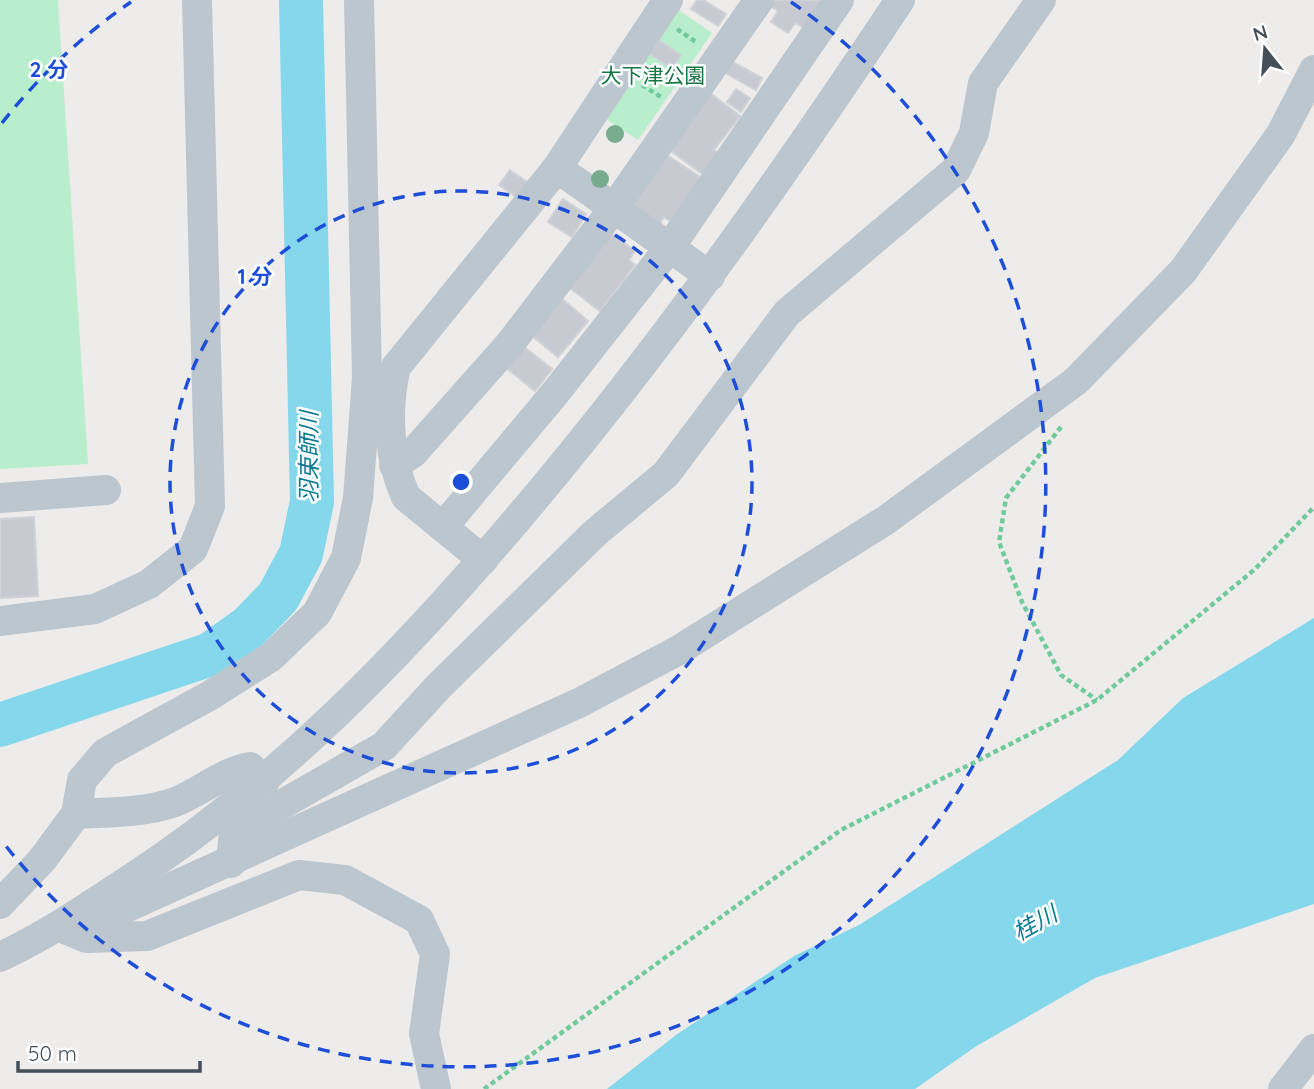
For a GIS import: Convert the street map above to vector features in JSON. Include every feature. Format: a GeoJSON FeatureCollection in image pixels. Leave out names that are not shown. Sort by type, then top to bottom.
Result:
{"type":"FeatureCollection","features":[{"type":"Feature","properties":{"kind":"street"},"geometry":{"type":"LineString","coordinates":[[0,621],[95,609],[149,584],[192,549],[211,506],[197,0]]}},
{"type":"Feature","properties":{"kind":"street"},"geometry":{"type":"LineString","coordinates":[[0,904],[42,860],[76,814],[82,780],[104,753],[209,696],[271,657],[317,613],[346,558],[358,498],[366,378],[359,0]]}},
{"type":"Feature","properties":{"kind":"street"},"geometry":{"type":"LineString","coordinates":[[483,560],[406,496],[394,465],[390,394],[396,367],[557,168],[668,0]]}},
{"type":"Feature","properties":{"kind":"street"},"geometry":{"type":"LineString","coordinates":[[394,465],[413,453],[509,345],[614,208],[759,0]]}},
{"type":"Feature","properties":{"kind":"street"},"geometry":{"type":"LineString","coordinates":[[443,527],[556,392],[670,247],[839,0]]}},
{"type":"Feature","properties":{"kind":"street"},"geometry":{"type":"LineString","coordinates":[[0,957],[58,926],[209,825],[265,781],[370,684],[483,560],[604,416],[710,276],[816,127],[900,0]]}},
{"type":"Feature","properties":{"kind":"street"},"geometry":{"type":"LineString","coordinates":[[231,863],[234,832],[384,746],[438,687],[595,533],[666,474],[786,313],[956,170],[974,133],[983,83],[1041,0]]}},
{"type":"Feature","properties":{"kind":"street"},"geometry":{"type":"LineString","coordinates":[[58,926],[112,914],[231,863],[579,703],[679,650],[886,520],[1065,389],[1184,271],[1281,134],[1314,70]]}},
{"type":"Feature","properties":{"kind":"street"},"geometry":{"type":"LineString","coordinates":[[557,168],[710,276]]}},
{"type":"Feature","properties":{"kind":"street"},"geometry":{"type":"LineString","coordinates":[[0,498],[106,490]]}},
{"type":"Feature","properties":{"kind":"street"},"geometry":{"type":"LineString","coordinates":[[76,814],[124,812],[174,802],[234,770],[250,767],[265,781]]}},
{"type":"Feature","properties":{"kind":"street"},"geometry":{"type":"LineString","coordinates":[[58,926],[87,938],[147,936],[299,875],[345,880],[419,920],[435,954],[424,1034],[436,1089]]}},
{"type":"Feature","properties":{"kind":"street"},"geometry":{"type":"LineString","coordinates":[[1283,1089],[1314,1049]]}},
{"type":"Feature","properties":{"kind":"path"},"geometry":{"type":"LineString","coordinates":[[634,49],[652,64],[639,83],[682,110]]}},
{"type":"Feature","properties":{"kind":"path"},"geometry":{"type":"LineString","coordinates":[[1066,421],[1006,498],[999,542],[1022,602],[1061,674],[1097,700]]}},
{"type":"Feature","properties":{"kind":"path"},"geometry":{"type":"LineString","coordinates":[[484,1089],[841,830],[1097,700],[1254,570],[1314,507]]}},
{"type":"Feature","properties":{"kind":"green space"},"geometry":{"type":"Polygon","coordinates":[[[0,0],[58,0],[88,464],[0,469],[0,0]]]}},
{"type":"Feature","properties":{"kind":"green space","name":"大下津公園"},"geometry":{"type":"Polygon","coordinates":[[[673,6],[712,33],[638,140],[598,114],[673,6]]]}},
{"type":"Feature","properties":{"kind":"water","name":"桂川"},"geometry":{"type":"Polygon","coordinates":[[[1314,618],[1314,904],[1095,978],[975,1047],[915,1089],[607,1089],[676,1035],[794,956],[859,925],[1118,760],[1183,698],[1314,618]]]}},
{"type":"Feature","properties":{"kind":"building"},"geometry":{"type":"Polygon","coordinates":[[[697,0],[703,0],[726,14],[718,26],[691,9],[697,0]]]}},
{"type":"Feature","properties":{"kind":"building"},"geometry":{"type":"Polygon","coordinates":[[[775,0],[822,0],[804,28],[795,23],[788,33],[771,22],[778,11],[770,6],[775,0]]]}},
{"type":"Feature","properties":{"kind":"building"},"geometry":{"type":"Polygon","coordinates":[[[659,40],[681,55],[672,69],[650,54],[659,40]]]}},
{"type":"Feature","properties":{"kind":"building"},"geometry":{"type":"Polygon","coordinates":[[[727,59],[762,78],[756,90],[720,70],[727,59]]]}},
{"type":"Feature","properties":{"kind":"building"},"geometry":{"type":"Polygon","coordinates":[[[736,89],[750,98],[741,112],[727,102],[736,89]]]}},
{"type":"Feature","properties":{"kind":"building"},"geometry":{"type":"Polygon","coordinates":[[[710,93],[740,116],[714,150],[721,155],[705,176],[667,148],[710,93]]]}},
{"type":"Feature","properties":{"kind":"building"},"geometry":{"type":"Polygon","coordinates":[[[667,155],[703,179],[673,223],[664,217],[657,228],[625,206],[667,155]]]}},
{"type":"Feature","properties":{"kind":"building"},"geometry":{"type":"Polygon","coordinates":[[[510,170],[530,184],[519,199],[499,185],[510,170]]]}},
{"type":"Feature","properties":{"kind":"building"},"geometry":{"type":"Polygon","coordinates":[[[563,199],[586,214],[572,237],[548,222],[563,199]]]}},
{"type":"Feature","properties":{"kind":"building"},"geometry":{"type":"Polygon","coordinates":[[[611,233],[635,251],[629,260],[635,265],[600,311],[570,288],[611,233]]]}},
{"type":"Feature","properties":{"kind":"building"},"geometry":{"type":"Polygon","coordinates":[[[559,296],[588,321],[558,357],[532,336],[559,296]]]}},
{"type":"Feature","properties":{"kind":"building"},"geometry":{"type":"Polygon","coordinates":[[[518,342],[552,369],[535,391],[501,364],[518,342]]]}},
{"type":"Feature","properties":{"kind":"building"},"geometry":{"type":"Polygon","coordinates":[[[34,517],[38,596],[0,598],[0,519],[34,517]]]}},
{"type":"Feature","properties":{"kind":"waterway","name":"羽束師川"},"geometry":{"type":"LineString","coordinates":[[0,725],[211,654],[249,627],[278,597],[301,554],[312,502],[301,0]]}}]}
